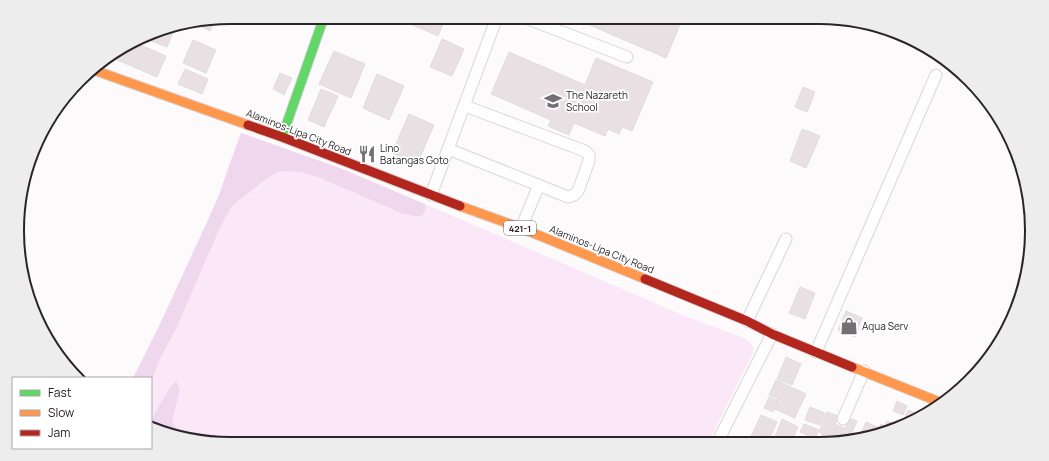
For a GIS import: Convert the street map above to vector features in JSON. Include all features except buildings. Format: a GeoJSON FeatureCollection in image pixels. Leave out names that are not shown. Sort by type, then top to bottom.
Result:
{"type":"FeatureCollection","features":[{"type":"Feature","properties":{"kind":"main road"},"geometry":{"type":"LineString","coordinates":[[282,137],[322,24]]}},
{"type":"Feature","properties":{"kind":"main road","name":"Alaminos-Lipa City Road"},"geometry":{"type":"LineString","coordinates":[[99,72],[282,137],[431,196],[521,228],[747,321],[772,334],[935,400]]}},
{"type":"Feature","properties":{"kind":"lane"},"geometry":{"type":"LineString","coordinates":[[431,196],[494,24]]}},
{"type":"Feature","properties":{"kind":"lane"},"geometry":{"type":"LineString","coordinates":[[541,24],[627,57]]}},
{"type":"Feature","properties":{"kind":"lane"},"geometry":{"type":"LineString","coordinates":[[816,352],[936,75]]}},
{"type":"Feature","properties":{"kind":"lane"},"geometry":{"type":"LineString","coordinates":[[448,149],[568,197],[574,195],[578,191],[589,161],[589,156],[585,151],[465,106]]}},
{"type":"Feature","properties":{"kind":"lane"},"geometry":{"type":"LineString","coordinates":[[521,228],[538,185]]}},
{"type":"Feature","properties":{"kind":"lane"},"geometry":{"type":"LineString","coordinates":[[747,321],[786,239]]}},
{"type":"Feature","properties":{"kind":"lane"},"geometry":{"type":"LineString","coordinates":[[720,437],[772,334]]}},
{"type":"Feature","properties":{"kind":"lane"},"geometry":{"type":"LineString","coordinates":[[843,419],[864,371]]}},
{"type":"Feature","properties":{"kind":"shaded area"},"geometry":{"type":"Polygon","coordinates":[[[241,133],[340,168],[425,204],[426,209],[423,215],[419,217],[401,213],[320,178],[301,172],[281,171],[269,177],[232,206],[220,228],[176,329],[162,355],[152,379],[152,377],[134,377],[208,220],[219,195],[241,133]]]}},
{"type":"Feature","properties":{"kind":"shaded area"},"geometry":{"type":"Polygon","coordinates":[[[281,171],[301,172],[320,178],[401,213],[419,217],[426,209],[425,204],[685,316],[741,337],[750,342],[754,349],[753,353],[711,437],[217,437],[176,430],[171,422],[176,382],[169,389],[152,418],[152,379],[162,355],[176,329],[220,228],[232,206],[269,177],[281,171]]]}},
{"type":"Feature","properties":{"kind":"shaded area"},"geometry":{"type":"Polygon","coordinates":[[[176,381],[180,389],[172,422],[177,430],[152,421],[152,418],[169,389],[176,381]]]}},
{"type":"Feature","properties":{"kind":"traffic: fast"},"geometry":{"type":"LineString","coordinates":[[282,137],[322,24]]}},
{"type":"Feature","properties":{"kind":"traffic: slow"},"geometry":{"type":"LineString","coordinates":[[99,72],[248,125]]}},
{"type":"Feature","properties":{"kind":"traffic: slow"},"geometry":{"type":"LineString","coordinates":[[460,206],[521,228],[645,279]]}},
{"type":"Feature","properties":{"kind":"traffic: slow"},"geometry":{"type":"LineString","coordinates":[[852,367],[935,400]]}},
{"type":"Feature","properties":{"kind":"traffic: jam"},"geometry":{"type":"LineString","coordinates":[[248,125],[460,206]]}},
{"type":"Feature","properties":{"kind":"traffic: jam"},"geometry":{"type":"LineString","coordinates":[[645,279],[747,321],[772,334],[852,367]]}},
{"type":"Feature","properties":{"kind":"place","name":"The Nazareth School"},"geometry":{"type":"Point","coordinates":[553,101]}},
{"type":"Feature","properties":{"kind":"place","name":"Lino Batangas Goto"},"geometry":{"type":"Point","coordinates":[367,154]}},
{"type":"Feature","properties":{"kind":"place","name":"Aqua Serv"},"geometry":{"type":"Point","coordinates":[849,326]}}]}
